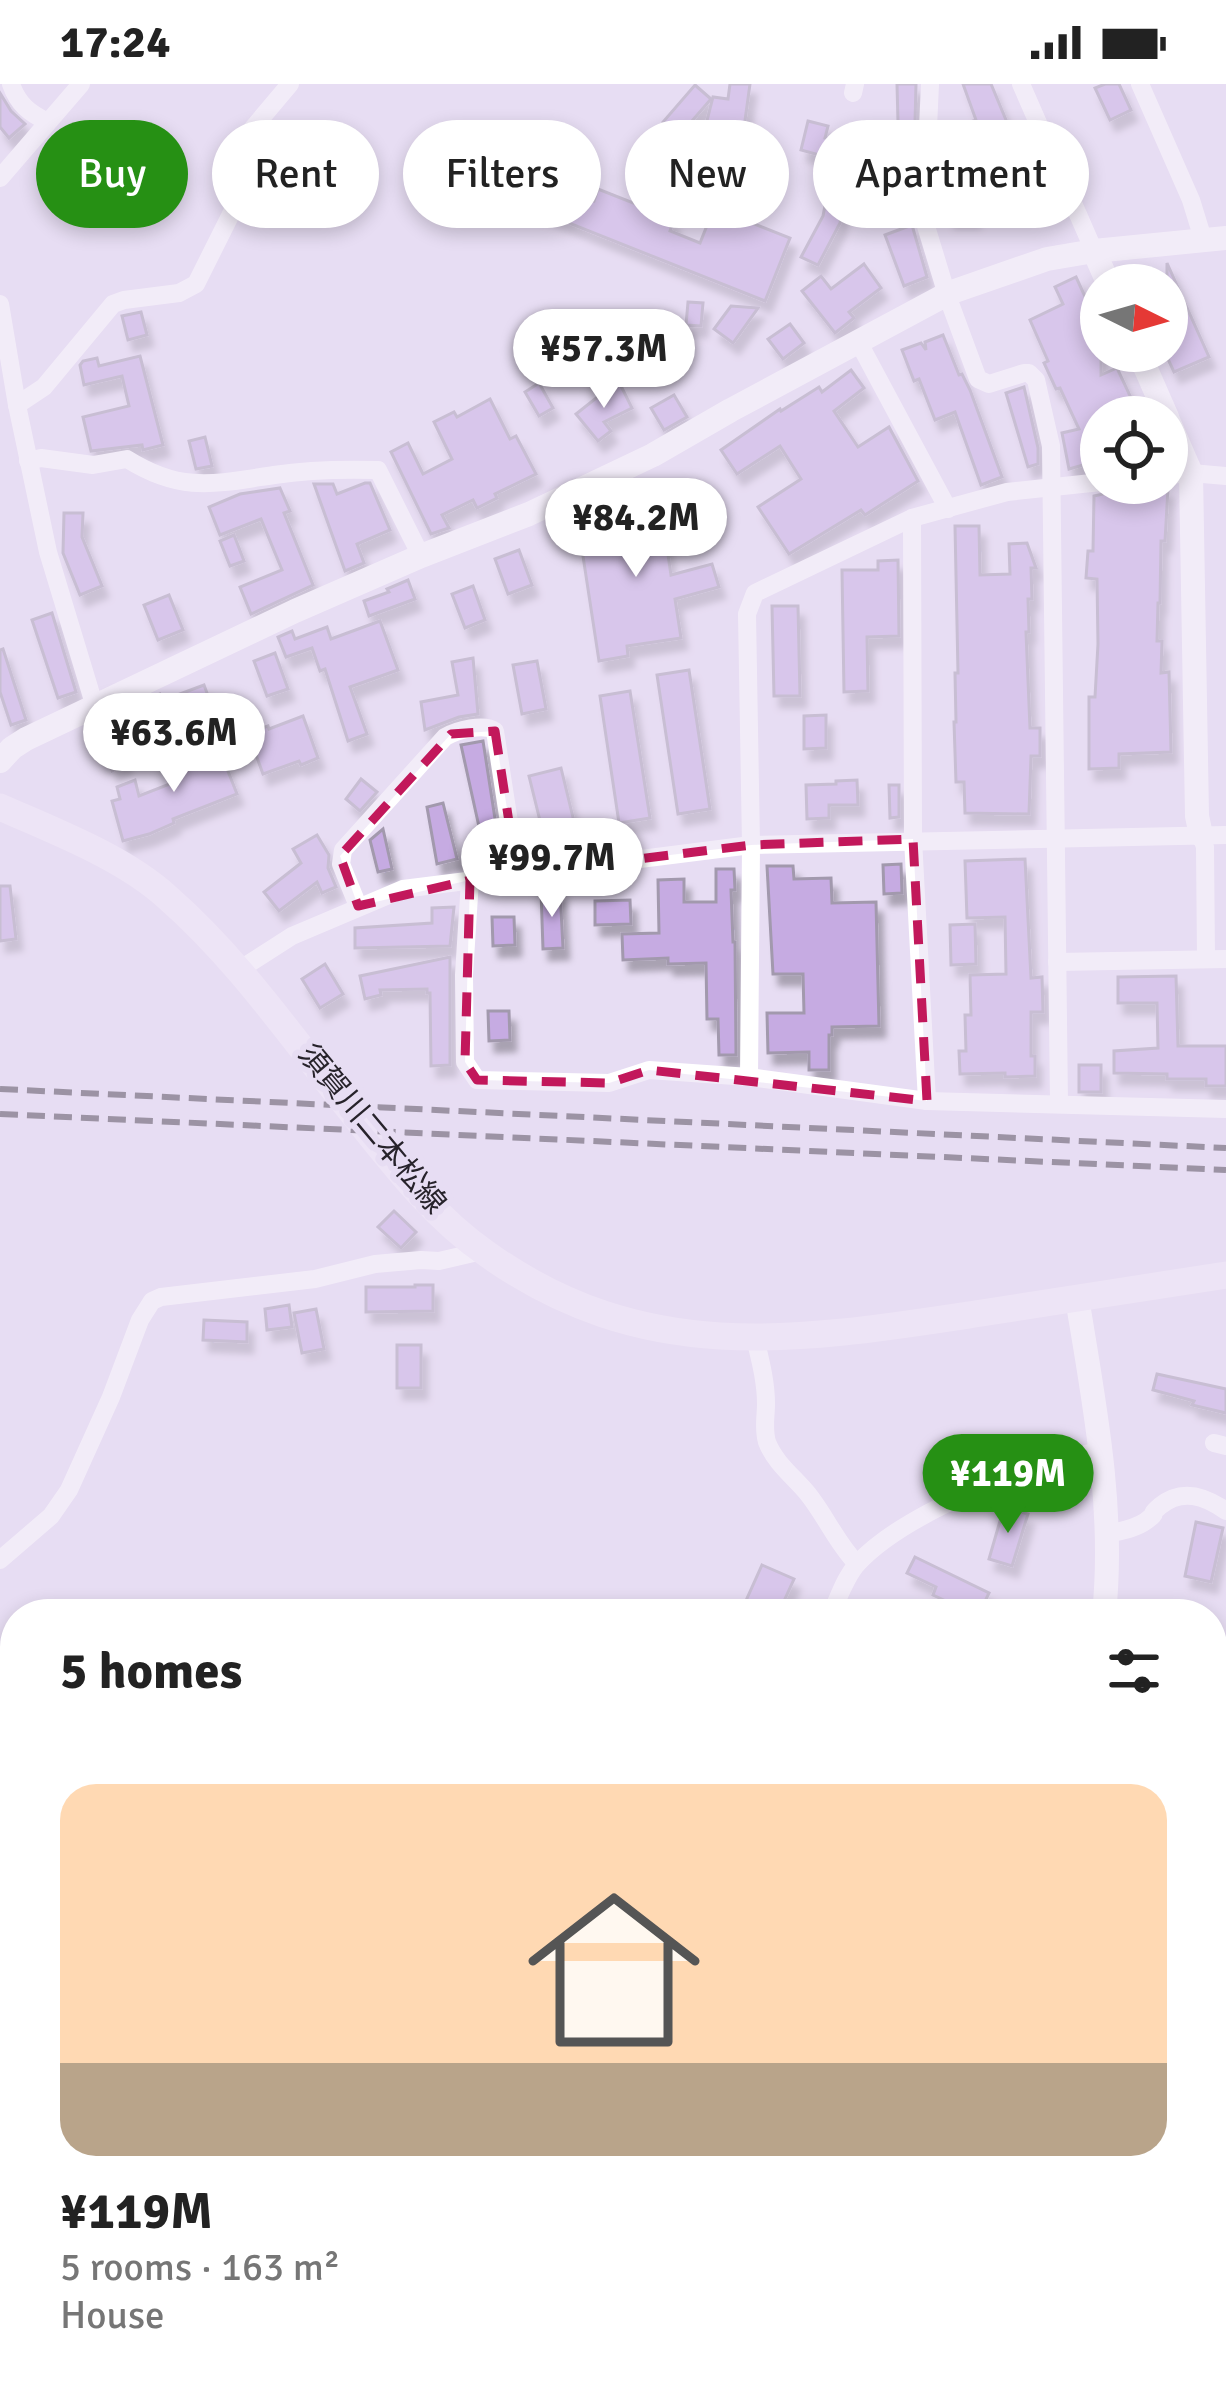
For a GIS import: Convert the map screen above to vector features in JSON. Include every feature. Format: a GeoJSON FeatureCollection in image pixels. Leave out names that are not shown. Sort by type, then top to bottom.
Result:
{"type":"FeatureCollection","features":[{"type":"Feature","properties":{"kind":"main road","name":"須賀川二本松線"},"geometry":{"type":"LineString","coordinates":[[0,807],[113,860],[165,894],[288,1027],[421,1196],[513,1272],[590,1310],[692,1336],[809,1337],[1226,1275]]}},
{"type":"Feature","properties":{"kind":"street"},"geometry":{"type":"LineString","coordinates":[[11,84],[21,105],[44,120]]}},
{"type":"Feature","properties":{"kind":"street"},"geometry":{"type":"LineString","coordinates":[[50,120],[81,84]]}},
{"type":"Feature","properties":{"kind":"street"},"geometry":{"type":"LineString","coordinates":[[17,405],[44,387],[112,304],[179,293],[196,284],[236,204],[253,128],[290,84]]}},
{"type":"Feature","properties":{"kind":"street"},"geometry":{"type":"LineString","coordinates":[[930,84],[924,214],[947,295],[978,380],[989,384],[1029,373],[1036,380],[1049,430],[1059,1103]]}},
{"type":"Feature","properties":{"kind":"street"},"geometry":{"type":"LineString","coordinates":[[1021,84],[1100,264]]}},
{"type":"Feature","properties":{"kind":"street"},"geometry":{"type":"LineString","coordinates":[[0,761],[26,739],[295,611],[529,514],[653,455],[947,295],[1024,266],[1094,251],[1214,239],[1191,200],[1140,84]]}},
{"type":"Feature","properties":{"kind":"street"},"geometry":{"type":"LineString","coordinates":[[0,178],[36,136]]}},
{"type":"Feature","properties":{"kind":"street"},"geometry":{"type":"LineString","coordinates":[[0,304],[47,552],[95,707]]}},
{"type":"Feature","properties":{"kind":"street"},"geometry":{"type":"LineString","coordinates":[[859,343],[948,509]]}},
{"type":"Feature","properties":{"kind":"street"},"geometry":{"type":"LineString","coordinates":[[28,460],[93,465],[127,459],[150,473],[198,485],[278,474],[378,470],[421,556]]}},
{"type":"Feature","properties":{"kind":"street"},"geometry":{"type":"LineString","coordinates":[[1188,474],[1226,476]]}},
{"type":"Feature","properties":{"kind":"street"},"geometry":{"type":"LineString","coordinates":[[749,1077],[752,844],[747,614],[755,592],[912,518],[1007,492],[1080,484]]}},
{"type":"Feature","properties":{"kind":"street"},"geometry":{"type":"LineString","coordinates":[[1181,504],[1197,816],[1213,835]]}},
{"type":"Feature","properties":{"kind":"street"},"geometry":{"type":"LineString","coordinates":[[912,518],[913,839],[927,1101]]}},
{"type":"Feature","properties":{"kind":"street"},"geometry":{"type":"LineString","coordinates":[[358,906],[341,864],[343,850],[445,737],[460,731],[488,727],[495,731],[517,874]]}},
{"type":"Feature","properties":{"kind":"street"},"geometry":{"type":"LineString","coordinates":[[239,970],[292,936],[404,889],[752,844],[1213,835]]}},
{"type":"Feature","properties":{"kind":"street"},"geometry":{"type":"LineString","coordinates":[[1057,962],[1216,959],[1205,847],[1213,835]]}},
{"type":"Feature","properties":{"kind":"street"},"geometry":{"type":"LineString","coordinates":[[470,880],[465,1062],[478,1080],[609,1083],[649,1070],[749,1077],[927,1101],[1226,1109]]}},
{"type":"Feature","properties":{"kind":"street"},"geometry":{"type":"LineString","coordinates":[[0,1560],[51,1516],[69,1490],[152,1301],[482,1251]]}},
{"type":"Feature","properties":{"kind":"street"},"geometry":{"type":"LineString","coordinates":[[1077,1298],[1102,1450],[1105,1599]]}},
{"type":"Feature","properties":{"kind":"street"},"geometry":{"type":"LineString","coordinates":[[754,1338],[763,1373],[769,1446],[810,1496],[839,1546],[857,1564]]}},
{"type":"Feature","properties":{"kind":"street"},"geometry":{"type":"LineString","coordinates":[[837,1599],[857,1564],[944,1506],[1036,1466],[1102,1450]]}},
{"type":"Feature","properties":{"kind":"street"},"geometry":{"type":"LineString","coordinates":[[1107,1534],[1143,1523],[1174,1498],[1205,1498],[1226,1511]]}},
{"type":"Feature","properties":{"kind":"highlighted area"},"geometry":{"type":"Polygon","coordinates":[[[495,731],[517,874],[751,845],[913,839],[927,1101],[649,1070],[609,1083],[477,1080],[465,1062],[470,880],[358,906],[340,856],[451,734],[495,731]]]}},
{"type":"Feature","properties":{"kind":"building"},"geometry":{"type":"Polygon","coordinates":[[[730,84],[750,84],[745,120],[707,120],[713,97],[728,99],[730,84]]]}},
{"type":"Feature","properties":{"kind":"building"},"geometry":{"type":"Polygon","coordinates":[[[897,84],[916,84],[915,120],[898,120],[897,84]]]}},
{"type":"Feature","properties":{"kind":"building"},"geometry":{"type":"Polygon","coordinates":[[[963,84],[991,84],[1006,120],[976,120],[963,84]]]}},
{"type":"Feature","properties":{"kind":"building"},"geometry":{"type":"Polygon","coordinates":[[[1119,84],[1131,110],[1110,120],[1095,88],[1119,84]]]}},
{"type":"Feature","properties":{"kind":"building"},"geometry":{"type":"Polygon","coordinates":[[[695,85],[711,99],[693,120],[665,120],[695,85]]]}},
{"type":"Feature","properties":{"kind":"building"},"geometry":{"type":"Polygon","coordinates":[[[0,93],[25,124],[9,138],[0,127],[0,93]]]}},
{"type":"Feature","properties":{"kind":"building"},"geometry":{"type":"Polygon","coordinates":[[[808,121],[813,122],[813,153],[801,150],[808,121]]]}},
{"type":"Feature","properties":{"kind":"building"},"geometry":{"type":"Polygon","coordinates":[[[601,190],[625,200],[625,228],[671,228],[700,243],[706,228],[765,228],[790,238],[765,301],[581,228],[601,228],[601,190]]]}},
{"type":"Feature","properties":{"kind":"building"},"geometry":{"type":"Polygon","coordinates":[[[817,228],[837,228],[818,265],[801,257],[817,228]]]}},
{"type":"Feature","properties":{"kind":"building"},"geometry":{"type":"Polygon","coordinates":[[[913,228],[927,277],[904,286],[885,235],[913,228]]]}},
{"type":"Feature","properties":{"kind":"building"},"geometry":{"type":"Polygon","coordinates":[[[864,264],[881,288],[849,312],[854,318],[835,333],[802,291],[821,276],[831,289],[864,264]]]}},
{"type":"Feature","properties":{"kind":"building"},"geometry":{"type":"Polygon","coordinates":[[[1076,277],[1080,286],[1080,372],[1119,372],[1130,396],[1080,396],[1080,466],[1069,469],[1062,433],[1079,429],[1044,363],[1048,361],[1030,320],[1063,304],[1055,287],[1076,277]]]}},
{"type":"Feature","properties":{"kind":"building"},"geometry":{"type":"Polygon","coordinates":[[[688,302],[703,303],[701,326],[686,325],[688,302]]]}},
{"type":"Feature","properties":{"kind":"building"},"geometry":{"type":"Polygon","coordinates":[[[731,306],[758,308],[733,343],[714,329],[731,306]]]}},
{"type":"Feature","properties":{"kind":"building"},"geometry":{"type":"Polygon","coordinates":[[[1188,310],[1209,357],[1188,366],[1188,310]]]}},
{"type":"Feature","properties":{"kind":"building"},"geometry":{"type":"Polygon","coordinates":[[[141,312],[147,335],[128,340],[122,316],[141,312]]]}},
{"type":"Feature","properties":{"kind":"building"},"geometry":{"type":"Polygon","coordinates":[[[790,324],[804,343],[783,359],[768,339],[790,324]]]}},
{"type":"Feature","properties":{"kind":"building"},"geometry":{"type":"Polygon","coordinates":[[[943,335],[970,390],[1002,477],[981,485],[955,412],[935,420],[902,350],[921,343],[926,350],[925,342],[943,335]]]}},
{"type":"Feature","properties":{"kind":"building"},"geometry":{"type":"Polygon","coordinates":[[[140,356],[163,445],[91,451],[83,417],[129,406],[122,376],[84,385],[80,365],[97,358],[99,366],[140,356]]]}},
{"type":"Feature","properties":{"kind":"building"},"geometry":{"type":"Polygon","coordinates":[[[851,370],[864,388],[834,411],[858,447],[889,427],[918,481],[789,554],[758,507],[801,479],[780,446],[737,474],[721,450],[780,409],[819,387],[822,392],[851,370]]]}},
{"type":"Feature","properties":{"kind":"building"},"geometry":{"type":"Polygon","coordinates":[[[539,383],[553,408],[539,416],[525,392],[539,383]]]}},
{"type":"Feature","properties":{"kind":"building"},"geometry":{"type":"Polygon","coordinates":[[[620,384],[632,408],[604,422],[611,431],[598,441],[576,414],[620,384]]]}},
{"type":"Feature","properties":{"kind":"building"},"geometry":{"type":"Polygon","coordinates":[[[1024,387],[1038,448],[1038,464],[1028,467],[1006,393],[1024,387]]]}},
{"type":"Feature","properties":{"kind":"building"},"geometry":{"type":"Polygon","coordinates":[[[674,395],[687,417],[664,430],[651,408],[674,395]]]}},
{"type":"Feature","properties":{"kind":"building"},"geometry":{"type":"Polygon","coordinates":[[[490,399],[510,439],[516,436],[536,474],[477,508],[473,500],[442,515],[449,528],[431,534],[391,452],[408,443],[423,474],[452,459],[434,422],[454,412],[457,417],[490,399]]]}},
{"type":"Feature","properties":{"kind":"building"},"geometry":{"type":"Polygon","coordinates":[[[205,437],[212,466],[196,469],[189,441],[205,437]]]}},
{"type":"Feature","properties":{"kind":"building"},"geometry":{"type":"Polygon","coordinates":[[[370,483],[390,530],[357,544],[364,563],[345,571],[314,484],[333,484],[337,494],[370,483]]]}},
{"type":"Feature","properties":{"kind":"building"},"geometry":{"type":"Polygon","coordinates":[[[280,488],[290,511],[284,513],[313,585],[251,614],[240,587],[282,570],[261,519],[220,535],[209,507],[240,494],[280,488]]]}},
{"type":"Feature","properties":{"kind":"building"},"geometry":{"type":"Polygon","coordinates":[[[659,493],[671,575],[712,564],[719,587],[675,599],[681,638],[627,646],[628,656],[599,661],[579,530],[625,522],[621,499],[659,493]]]}},
{"type":"Feature","properties":{"kind":"building"},"geometry":{"type":"Polygon","coordinates":[[[1094,504],[1167,504],[1157,641],[1162,641],[1161,673],[1169,672],[1171,752],[1119,754],[1119,768],[1089,769],[1089,697],[1095,697],[1098,644],[1097,579],[1086,578],[1088,551],[1093,551],[1094,504]]]}},
{"type":"Feature","properties":{"kind":"building"},"geometry":{"type":"Polygon","coordinates":[[[64,513],[83,513],[82,537],[102,586],[80,595],[63,553],[64,513]]]}},
{"type":"Feature","properties":{"kind":"building"},"geometry":{"type":"Polygon","coordinates":[[[955,526],[979,526],[980,575],[1010,574],[1009,544],[1027,543],[1036,568],[1031,568],[1026,632],[1030,728],[1040,728],[1040,756],[1031,756],[1029,814],[965,813],[964,782],[956,782],[955,526]]]}},
{"type":"Feature","properties":{"kind":"building"},"geometry":{"type":"Polygon","coordinates":[[[234,535],[244,561],[230,566],[220,541],[234,535]]]}},
{"type":"Feature","properties":{"kind":"building"},"geometry":{"type":"Polygon","coordinates":[[[519,550],[532,585],[508,594],[495,559],[519,550]]]}},
{"type":"Feature","properties":{"kind":"building"},"geometry":{"type":"Polygon","coordinates":[[[898,560],[899,636],[867,637],[868,691],[844,692],[842,570],[878,570],[878,561],[898,560]]]}},
{"type":"Feature","properties":{"kind":"building"},"geometry":{"type":"Polygon","coordinates":[[[408,580],[415,599],[369,616],[364,601],[408,580]]]}},
{"type":"Feature","properties":{"kind":"building"},"geometry":{"type":"Polygon","coordinates":[[[473,586],[485,620],[465,628],[452,594],[473,586]]]}},
{"type":"Feature","properties":{"kind":"building"},"geometry":{"type":"Polygon","coordinates":[[[169,595],[183,630],[158,640],[144,605],[169,595]]]}},
{"type":"Feature","properties":{"kind":"building"},"geometry":{"type":"Polygon","coordinates":[[[772,606],[798,606],[800,696],[774,696],[772,606]]]}},
{"type":"Feature","properties":{"kind":"building"},"geometry":{"type":"Polygon","coordinates":[[[52,613],[76,692],[58,698],[32,620],[52,613]]]}},
{"type":"Feature","properties":{"kind":"building"},"geometry":{"type":"Polygon","coordinates":[[[380,621],[398,670],[350,687],[367,734],[348,741],[325,669],[320,671],[312,648],[286,657],[278,637],[292,631],[295,639],[327,627],[331,639],[380,621]]]}},
{"type":"Feature","properties":{"kind":"building"},"geometry":{"type":"Polygon","coordinates":[[[3,649],[26,720],[11,725],[0,692],[3,649]]]}},
{"type":"Feature","properties":{"kind":"building"},"geometry":{"type":"Polygon","coordinates":[[[275,653],[288,689],[267,696],[254,661],[275,653]]]}},
{"type":"Feature","properties":{"kind":"building"},"geometry":{"type":"Polygon","coordinates":[[[473,658],[478,714],[425,730],[421,702],[458,695],[452,662],[473,658]]]}},
{"type":"Feature","properties":{"kind":"building"},"geometry":{"type":"Polygon","coordinates":[[[537,661],[546,709],[522,714],[513,665],[537,661]]]}},
{"type":"Feature","properties":{"kind":"building"},"geometry":{"type":"Polygon","coordinates":[[[689,670],[710,809],[678,814],[657,675],[689,670]]]}},
{"type":"Feature","properties":{"kind":"building"},"geometry":{"type":"Polygon","coordinates":[[[204,685],[213,709],[177,722],[181,729],[159,743],[136,705],[160,694],[164,700],[204,685]]]}},
{"type":"Feature","properties":{"kind":"building"},"geometry":{"type":"Polygon","coordinates":[[[630,691],[650,818],[619,823],[600,696],[630,691]]]}},
{"type":"Feature","properties":{"kind":"building"},"geometry":{"type":"Polygon","coordinates":[[[826,715],[826,748],[804,749],[804,716],[826,715]]]}},
{"type":"Feature","properties":{"kind":"building"},"geometry":{"type":"Polygon","coordinates":[[[303,716],[318,758],[263,774],[248,733],[303,716]]]}},
{"type":"Feature","properties":{"kind":"building"},"geometry":{"type":"Polygon","coordinates":[[[109,718],[126,763],[112,771],[109,758],[102,761],[89,727],[109,718]]]}},
{"type":"Feature","properties":{"kind":"building"},"geometry":{"type":"Polygon","coordinates":[[[483,741],[500,851],[485,854],[461,745],[483,741]]]}},
{"type":"Feature","properties":{"kind":"building"},"geometry":{"type":"Polygon","coordinates":[[[218,746],[237,794],[123,841],[112,801],[120,799],[117,787],[135,780],[139,796],[175,782],[169,766],[218,746]]]}},
{"type":"Feature","properties":{"kind":"building"},"geometry":{"type":"Polygon","coordinates":[[[561,768],[577,834],[545,841],[529,776],[561,768]]]}},
{"type":"Feature","properties":{"kind":"building"},"geometry":{"type":"Polygon","coordinates":[[[361,779],[377,792],[360,811],[346,799],[361,779]]]}},
{"type":"Feature","properties":{"kind":"building"},"geometry":{"type":"Polygon","coordinates":[[[857,780],[858,805],[829,805],[829,818],[807,819],[806,785],[857,780]]]}},
{"type":"Feature","properties":{"kind":"building"},"geometry":{"type":"Polygon","coordinates":[[[889,785],[899,785],[899,817],[890,818],[889,785]]]}},
{"type":"Feature","properties":{"kind":"building"},"geometry":{"type":"Polygon","coordinates":[[[443,803],[457,859],[437,864],[427,807],[443,803]]]}},
{"type":"Feature","properties":{"kind":"building"},"geometry":{"type":"Polygon","coordinates":[[[383,829],[392,869],[378,872],[370,840],[383,829]]]}},
{"type":"Feature","properties":{"kind":"building"},"geometry":{"type":"Polygon","coordinates":[[[317,835],[329,855],[328,868],[336,887],[322,893],[317,882],[279,911],[264,892],[301,863],[293,849],[317,835]]]}},
{"type":"Feature","properties":{"kind":"building"},"geometry":{"type":"Polygon","coordinates":[[[1025,859],[1031,978],[1042,977],[1043,1012],[1031,1012],[1035,1076],[960,1074],[959,1051],[966,1051],[965,1015],[971,1015],[970,975],[1006,974],[1005,917],[967,918],[965,861],[1025,859]]]}},
{"type":"Feature","properties":{"kind":"building"},"geometry":{"type":"Polygon","coordinates":[[[901,864],[902,893],[884,894],[883,865],[901,864]]]}},
{"type":"Feature","properties":{"kind":"building"},"geometry":{"type":"Polygon","coordinates":[[[767,866],[793,866],[794,879],[831,878],[832,903],[876,902],[879,1026],[832,1027],[829,1070],[809,1070],[809,1052],[768,1053],[767,1013],[804,1013],[803,974],[773,974],[767,866]]]}},
{"type":"Feature","properties":{"kind":"building"},"geometry":{"type":"Polygon","coordinates":[[[716,869],[734,869],[736,1055],[719,1055],[718,1019],[707,1019],[706,963],[668,964],[668,958],[623,960],[622,934],[659,933],[658,880],[684,879],[684,902],[716,902],[716,869]]]}},
{"type":"Feature","properties":{"kind":"building"},"geometry":{"type":"Polygon","coordinates":[[[0,886],[10,886],[16,939],[0,941],[0,886]]]}},
{"type":"Feature","properties":{"kind":"building"},"geometry":{"type":"Polygon","coordinates":[[[560,890],[563,948],[543,949],[541,891],[560,890]]]}},
{"type":"Feature","properties":{"kind":"building"},"geometry":{"type":"Polygon","coordinates":[[[630,900],[631,924],[595,925],[595,901],[630,900]]]}},
{"type":"Feature","properties":{"kind":"building"},"geometry":{"type":"Polygon","coordinates":[[[454,907],[450,946],[355,948],[355,928],[432,923],[432,908],[454,907]]]}},
{"type":"Feature","properties":{"kind":"building"},"geometry":{"type":"Polygon","coordinates":[[[492,917],[514,917],[515,945],[493,946],[492,917]]]}},
{"type":"Feature","properties":{"kind":"building"},"geometry":{"type":"Polygon","coordinates":[[[975,924],[976,964],[951,965],[950,925],[975,924]]]}},
{"type":"Feature","properties":{"kind":"building"},"geometry":{"type":"Polygon","coordinates":[[[450,957],[450,1065],[431,1066],[427,989],[380,990],[381,995],[365,999],[360,976],[450,957]]]}},
{"type":"Feature","properties":{"kind":"building"},"geometry":{"type":"Polygon","coordinates":[[[325,964],[343,994],[320,1008],[302,979],[325,964]]]}},
{"type":"Feature","properties":{"kind":"building"},"geometry":{"type":"Polygon","coordinates":[[[1176,976],[1178,1046],[1226,1046],[1226,1086],[1206,1086],[1206,1079],[1167,1079],[1167,1074],[1114,1073],[1114,1051],[1158,1048],[1157,1003],[1118,1003],[1118,977],[1176,976]]]}},
{"type":"Feature","properties":{"kind":"building"},"geometry":{"type":"Polygon","coordinates":[[[488,1011],[509,1011],[510,1040],[489,1041],[488,1011]]]}},
{"type":"Feature","properties":{"kind":"building"},"geometry":{"type":"Polygon","coordinates":[[[1079,1065],[1101,1065],[1101,1092],[1079,1092],[1079,1065]]]}},
{"type":"Feature","properties":{"kind":"building"},"geometry":{"type":"Polygon","coordinates":[[[394,1211],[416,1232],[401,1248],[378,1227],[394,1211]]]}},
{"type":"Feature","properties":{"kind":"building"},"geometry":{"type":"Polygon","coordinates":[[[433,1285],[433,1311],[366,1312],[366,1287],[433,1285]]]}},
{"type":"Feature","properties":{"kind":"building"},"geometry":{"type":"Polygon","coordinates":[[[289,1305],[292,1327],[267,1330],[265,1309],[289,1305]]]}},
{"type":"Feature","properties":{"kind":"building"},"geometry":{"type":"Polygon","coordinates":[[[316,1309],[324,1349],[302,1353],[294,1313],[316,1309]]]}},
{"type":"Feature","properties":{"kind":"building"},"geometry":{"type":"Polygon","coordinates":[[[204,1320],[247,1322],[247,1342],[203,1340],[204,1320]]]}},
{"type":"Feature","properties":{"kind":"building"},"geometry":{"type":"Polygon","coordinates":[[[397,1345],[421,1345],[421,1388],[397,1388],[397,1345]]]}},
{"type":"Feature","properties":{"kind":"building"},"geometry":{"type":"Polygon","coordinates":[[[1157,1374],[1226,1389],[1226,1413],[1153,1390],[1157,1374]]]}},
{"type":"Feature","properties":{"kind":"building"},"geometry":{"type":"Polygon","coordinates":[[[1004,1507],[1028,1514],[1012,1566],[989,1559],[1004,1507]]]}},
{"type":"Feature","properties":{"kind":"building"},"geometry":{"type":"Polygon","coordinates":[[[1196,1522],[1223,1528],[1211,1582],[1185,1576],[1196,1522]]]}},
{"type":"Feature","properties":{"kind":"building"},"geometry":{"type":"Polygon","coordinates":[[[915,1557],[989,1593],[986,1599],[942,1599],[933,1595],[936,1587],[907,1573],[915,1557]]]}},
{"type":"Feature","properties":{"kind":"building"},"geometry":{"type":"Polygon","coordinates":[[[762,1565],[794,1579],[785,1599],[747,1599],[762,1565]]]}},
{"type":"Feature","properties":{"kind":"railway"},"geometry":{"type":"LineString","coordinates":[[0,1089],[1226,1148]]}},
{"type":"Feature","properties":{"kind":"railway"},"geometry":{"type":"LineString","coordinates":[[0,1114],[1226,1170]]}}]}
